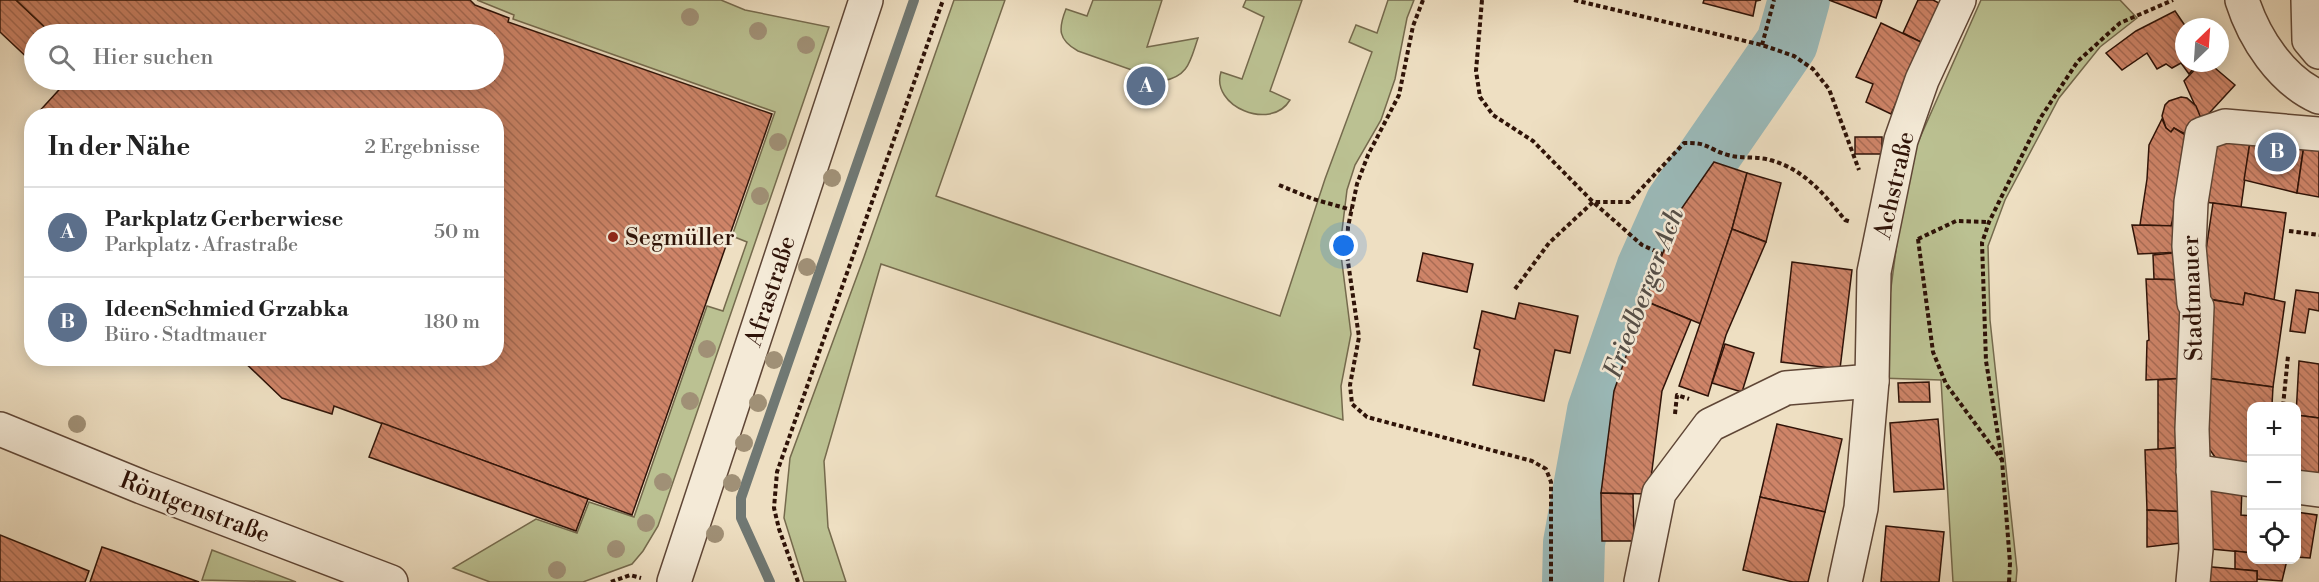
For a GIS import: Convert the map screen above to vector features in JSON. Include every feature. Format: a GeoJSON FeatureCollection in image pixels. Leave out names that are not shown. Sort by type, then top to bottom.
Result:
{"type":"FeatureCollection","features":[{"type":"Feature","properties":{"kind":"street","name":"Afrastraße"},"geometry":{"type":"LineString","coordinates":[[660,581],[866,0]]}},
{"type":"Feature","properties":{"kind":"street","name":"Achstraße"},"geometry":{"type":"LineString","coordinates":[[1845,582],[1861,508],[1872,381],[1874,272],[1901,140],[1922,80],[1959,0]]}},
{"type":"Feature","properties":{"kind":"street"},"geometry":{"type":"LineString","coordinates":[[2242,0],[2249,22],[2272,60],[2311,93],[2319,97]]}},
{"type":"Feature","properties":{"kind":"street"},"geometry":{"type":"LineString","coordinates":[[2308,0],[2309,40],[2319,52]]}},
{"type":"Feature","properties":{"kind":"street","name":"Stadtmauer"},"geometry":{"type":"LineString","coordinates":[[2193,582],[2196,549],[2192,429],[2197,307],[2194,303],[2189,246],[2191,202],[2202,134],[2225,126],[2319,134]]}},
{"type":"Feature","properties":{"kind":"street"},"geometry":{"type":"LineString","coordinates":[[1641,582],[1659,493],[1710,425],[1786,388],[1872,381]]}},
{"type":"Feature","properties":{"kind":"street","name":"Röntgenstraße"},"geometry":{"type":"LineString","coordinates":[[0,429],[391,582]]}},
{"type":"Feature","properties":{"kind":"street"},"geometry":{"type":"LineString","coordinates":[[2193,471],[2247,479]]}},
{"type":"Feature","properties":{"kind":"street"},"geometry":{"type":"LineString","coordinates":[[2301,488],[2319,490]]}},
{"type":"Feature","properties":{"kind":"path"},"geometry":{"type":"LineString","coordinates":[[798,582],[774,508],[777,472],[943,0]]}},
{"type":"Feature","properties":{"kind":"path"},"geometry":{"type":"LineString","coordinates":[[1423,0],[1413,26],[1399,95],[1368,155],[1357,184],[1348,227],[1347,255],[1359,337],[1350,385],[1352,404],[1367,417],[1532,460],[1546,469],[1551,482],[1551,582]]}},
{"type":"Feature","properties":{"kind":"path"},"geometry":{"type":"LineString","coordinates":[[1482,0],[1476,71],[1480,97],[1493,115],[1533,141],[1593,202],[1642,245],[1662,254]]}},
{"type":"Feature","properties":{"kind":"path"},"geometry":{"type":"LineString","coordinates":[[1574,0],[1762,45],[1794,56],[1813,69],[1829,89],[1860,172]]}},
{"type":"Feature","properties":{"kind":"path"},"geometry":{"type":"LineString","coordinates":[[1762,45],[1774,0]]}},
{"type":"Feature","properties":{"kind":"path"},"geometry":{"type":"LineString","coordinates":[[2009,582],[2010,563],[2002,460],[1986,361],[1982,243],[1989,222],[2041,117],[2078,61],[2120,23],[2173,0]]}},
{"type":"Feature","properties":{"kind":"path"},"geometry":{"type":"LineString","coordinates":[[1515,289],[1549,243],[1593,202],[1629,202],[1684,143],[1701,142],[1729,155],[1770,159],[1800,172],[1821,190],[1845,220],[1883,233]]}},
{"type":"Feature","properties":{"kind":"path"},"geometry":{"type":"LineString","coordinates":[[1279,184],[1313,199],[1352,210]]}},
{"type":"Feature","properties":{"kind":"path"},"geometry":{"type":"LineString","coordinates":[[1874,272],[1918,239],[1956,221],[1989,222]]}},
{"type":"Feature","properties":{"kind":"path"},"geometry":{"type":"LineString","coordinates":[[2289,231],[2319,235]]}},
{"type":"Feature","properties":{"kind":"path"},"geometry":{"type":"LineString","coordinates":[[1918,239],[1934,352],[1946,384],[2002,460]]}},
{"type":"Feature","properties":{"kind":"path"},"geometry":{"type":"LineString","coordinates":[[2283,402],[2288,356]]}},
{"type":"Feature","properties":{"kind":"path"},"geometry":{"type":"LineString","coordinates":[[610,582],[630,575],[660,581]]}},
{"type":"Feature","properties":{"kind":"green space"},"geometry":{"type":"Polygon","coordinates":[[[477,0],[721,0],[745,10],[829,27],[658,526],[632,564],[583,582],[490,582],[453,568],[536,519],[577,533],[589,502],[634,517],[707,306],[723,311],[747,242],[732,236],[775,112],[513,19],[514,15],[477,0]]]}},
{"type":"Feature","properties":{"kind":"green space"},"geometry":{"type":"Polygon","coordinates":[[[954,0],[1005,0],[936,196],[1280,316],[1325,179],[1372,52],[1349,42],[1356,25],[1377,33],[1388,0],[1414,0],[1407,18],[1395,79],[1381,120],[1355,165],[1347,190],[1340,247],[1351,334],[1341,386],[1343,420],[881,264],[824,461],[828,527],[846,582],[804,582],[784,518],[790,458],[864,257],[954,0]]]}},
{"type":"Feature","properties":{"kind":"green space"},"geometry":{"type":"Polygon","coordinates":[[[1093,0],[1162,0],[1147,47],[1198,38],[1187,66],[1172,79],[1163,81],[1071,47],[1063,38],[1061,28],[1066,9],[1087,16],[1093,0]]]}},
{"type":"Feature","properties":{"kind":"green space"},"geometry":{"type":"Polygon","coordinates":[[[1246,0],[1302,0],[1270,91],[1290,100],[1281,109],[1270,114],[1244,111],[1224,95],[1220,84],[1221,72],[1242,79],[1264,17],[1243,7],[1246,0]]]}},
{"type":"Feature","properties":{"kind":"green space"},"geometry":{"type":"Polygon","coordinates":[[[1981,0],[2120,0],[2137,18],[2100,47],[2059,98],[2005,200],[1988,246],[1990,320],[2017,570],[2016,582],[1953,582],[1941,380],[1879,378],[1907,167],[1981,0]]]}},
{"type":"Feature","properties":{"kind":"green space"},"geometry":{"type":"Polygon","coordinates":[[[212,550],[296,582],[202,580],[212,550]]]}},
{"type":"Feature","properties":{"kind":"building"},"geometry":{"type":"Polygon","coordinates":[[[0,0],[16,0],[41,24],[24,24],[24,55],[0,32],[0,0]]]}},
{"type":"Feature","properties":{"kind":"building","name":"Segmüller"},"geometry":{"type":"Polygon","coordinates":[[[16,0],[470,0],[475,5],[509,18],[508,22],[772,114],[632,515],[334,406],[332,414],[282,398],[248,366],[504,366],[504,108],[42,108],[59,90],[504,90],[504,24],[41,24],[16,0]]]}},
{"type":"Feature","properties":{"kind":"building"},"geometry":{"type":"Polygon","coordinates":[[[1704,0],[1761,0],[1756,1],[1753,16],[1703,3],[1704,0]]]}},
{"type":"Feature","properties":{"kind":"building"},"geometry":{"type":"Polygon","coordinates":[[[1829,0],[1882,0],[1876,18],[1829,0]]]}},
{"type":"Feature","properties":{"kind":"building"},"geometry":{"type":"Polygon","coordinates":[[[1918,0],[1933,0],[1941,4],[1923,43],[1903,33],[1918,0]]]}},
{"type":"Feature","properties":{"kind":"building"},"geometry":{"type":"Polygon","coordinates":[[[2175,11],[2180,18],[2175,18],[2175,66],[2172,68],[2166,64],[2157,69],[2147,53],[2122,70],[2106,53],[2136,31],[2175,11]]]}},
{"type":"Feature","properties":{"kind":"building"},"geometry":{"type":"Polygon","coordinates":[[[1881,23],[1923,43],[1891,114],[1866,102],[1873,84],[1856,77],[1881,23]]]}},
{"type":"Feature","properties":{"kind":"building"},"geometry":{"type":"Polygon","coordinates":[[[2192,72],[2220,72],[2235,85],[2202,121],[2184,81],[2192,72]]]}},
{"type":"Feature","properties":{"kind":"building"},"geometry":{"type":"Polygon","coordinates":[[[2181,97],[2187,98],[2196,106],[2202,121],[2187,135],[2174,128],[2171,132],[2166,128],[2162,116],[2165,105],[2169,101],[2181,97]]]}},
{"type":"Feature","properties":{"kind":"building"},"geometry":{"type":"Polygon","coordinates":[[[2162,119],[2166,128],[2171,132],[2174,128],[2192,139],[2171,226],[2140,225],[2147,179],[2149,145],[2162,119]]]}},
{"type":"Feature","properties":{"kind":"building"},"geometry":{"type":"Polygon","coordinates":[[[2209,135],[2250,142],[2241,207],[2198,201],[2209,135]]]}},
{"type":"Feature","properties":{"kind":"building"},"geometry":{"type":"Polygon","coordinates":[[[1855,137],[1882,137],[1882,154],[1855,154],[1855,137]]]}},
{"type":"Feature","properties":{"kind":"building"},"geometry":{"type":"Polygon","coordinates":[[[2250,142],[2304,145],[2297,193],[2244,180],[2250,142]]]}},
{"type":"Feature","properties":{"kind":"building"},"geometry":{"type":"Polygon","coordinates":[[[2304,145],[2319,147],[2319,197],[2297,193],[2304,145]]]}},
{"type":"Feature","properties":{"kind":"building"},"geometry":{"type":"Polygon","coordinates":[[[1714,162],[1747,173],[1732,229],[1701,324],[1645,301],[1677,215],[1714,162]]]}},
{"type":"Feature","properties":{"kind":"building"},"geometry":{"type":"Polygon","coordinates":[[[1747,173],[1781,183],[1766,242],[1732,229],[1747,173]]]}},
{"type":"Feature","properties":{"kind":"building"},"geometry":{"type":"Polygon","coordinates":[[[2213,203],[2286,213],[2274,300],[2245,293],[2243,305],[2199,297],[2213,203]]]}},
{"type":"Feature","properties":{"kind":"building"},"geometry":{"type":"Polygon","coordinates":[[[2132,225],[2183,226],[2183,252],[2138,254],[2132,225]]]}},
{"type":"Feature","properties":{"kind":"building"},"geometry":{"type":"Polygon","coordinates":[[[1732,229],[1766,242],[1726,335],[1708,396],[1679,386],[1732,229]]]}},
{"type":"Feature","properties":{"kind":"building"},"geometry":{"type":"Polygon","coordinates":[[[2183,252],[2185,280],[2154,279],[2153,255],[2183,252]]]}},
{"type":"Feature","properties":{"kind":"building"},"geometry":{"type":"Polygon","coordinates":[[[1423,253],[1473,264],[1467,292],[1417,281],[1423,253]]]}},
{"type":"Feature","properties":{"kind":"building"},"geometry":{"type":"Polygon","coordinates":[[[1792,262],[1852,270],[1840,369],[1781,362],[1792,262]]]}},
{"type":"Feature","properties":{"kind":"building"},"geometry":{"type":"Polygon","coordinates":[[[2146,279],[2185,280],[2187,378],[2146,380],[2147,341],[2149,340],[2146,279]]]}},
{"type":"Feature","properties":{"kind":"building"},"geometry":{"type":"Polygon","coordinates":[[[2296,290],[2319,293],[2319,311],[2309,309],[2305,333],[2290,331],[2296,290]]]}},
{"type":"Feature","properties":{"kind":"building"},"geometry":{"type":"Polygon","coordinates":[[[2245,293],[2285,302],[2273,387],[2199,377],[2213,300],[2243,305],[2245,293]]]}},
{"type":"Feature","properties":{"kind":"building"},"geometry":{"type":"Polygon","coordinates":[[[1645,301],[1691,320],[1662,391],[1649,494],[1601,493],[1614,391],[1645,301]]]}},
{"type":"Feature","properties":{"kind":"building"},"geometry":{"type":"Polygon","coordinates":[[[1519,303],[1578,316],[1570,353],[1555,350],[1544,401],[1473,385],[1480,350],[1474,348],[1482,311],[1515,319],[1519,303]]]}},
{"type":"Feature","properties":{"kind":"building"},"geometry":{"type":"Polygon","coordinates":[[[1725,344],[1754,353],[1742,392],[1712,383],[1725,344]]]}},
{"type":"Feature","properties":{"kind":"building"},"geometry":{"type":"Polygon","coordinates":[[[2299,361],[2319,364],[2319,418],[2301,416],[2301,402],[2297,402],[2299,361]]]}},
{"type":"Feature","properties":{"kind":"building"},"geometry":{"type":"Polygon","coordinates":[[[2187,378],[2188,447],[2158,449],[2158,380],[2187,378]]]}},
{"type":"Feature","properties":{"kind":"building"},"geometry":{"type":"Polygon","coordinates":[[[2206,378],[2273,387],[2272,402],[2247,402],[2247,470],[2223,468],[2197,432],[2206,378]]]}},
{"type":"Feature","properties":{"kind":"building"},"geometry":{"type":"Polygon","coordinates":[[[1929,382],[1930,402],[1899,402],[1898,383],[1929,382]]]}},
{"type":"Feature","properties":{"kind":"building"},"geometry":{"type":"Polygon","coordinates":[[[2301,416],[2319,418],[2319,479],[2301,477],[2301,416]]]}},
{"type":"Feature","properties":{"kind":"building"},"geometry":{"type":"Polygon","coordinates":[[[1938,419],[1944,489],[1894,492],[1890,423],[1938,419]]]}},
{"type":"Feature","properties":{"kind":"building"},"geometry":{"type":"Polygon","coordinates":[[[382,423],[588,499],[576,531],[369,457],[382,423]]]}},
{"type":"Feature","properties":{"kind":"building"},"geometry":{"type":"Polygon","coordinates":[[[1777,424],[1842,439],[1825,512],[1760,497],[1777,424]]]}},
{"type":"Feature","properties":{"kind":"building"},"geometry":{"type":"Polygon","coordinates":[[[2188,447],[2189,512],[2147,510],[2145,450],[2188,447]]]}},
{"type":"Feature","properties":{"kind":"building"},"geometry":{"type":"Polygon","coordinates":[[[2207,482],[2242,487],[2241,515],[2247,516],[2247,553],[2201,548],[2207,482]]]}},
{"type":"Feature","properties":{"kind":"building"},"geometry":{"type":"Polygon","coordinates":[[[1601,493],[1633,494],[1634,541],[1602,541],[1601,493]]]}},
{"type":"Feature","properties":{"kind":"building"},"geometry":{"type":"Polygon","coordinates":[[[1760,497],[1825,512],[1808,582],[1793,582],[1743,570],[1760,497]]]}},
{"type":"Feature","properties":{"kind":"building"},"geometry":{"type":"Polygon","coordinates":[[[2147,510],[2189,512],[2189,542],[2147,547],[2147,510]]]}},
{"type":"Feature","properties":{"kind":"building"},"geometry":{"type":"Polygon","coordinates":[[[2301,513],[2317,515],[2310,558],[2301,557],[2301,513]]]}},
{"type":"Feature","properties":{"kind":"building"},"geometry":{"type":"Polygon","coordinates":[[[1886,526],[1944,532],[1939,582],[1881,582],[1886,526]]]}},
{"type":"Feature","properties":{"kind":"building"},"geometry":{"type":"Polygon","coordinates":[[[0,535],[89,571],[85,582],[0,582],[0,535]]]}},
{"type":"Feature","properties":{"kind":"building"},"geometry":{"type":"Polygon","coordinates":[[[102,547],[117,552],[199,582],[90,582],[102,547]]]}},
{"type":"Feature","properties":{"kind":"building"},"geometry":{"type":"Polygon","coordinates":[[[2235,551],[2247,552],[2247,564],[2286,564],[2282,581],[2257,579],[2257,571],[2235,569],[2235,551]]]}},
{"type":"Feature","properties":{"kind":"building"},"geometry":{"type":"Polygon","coordinates":[[[2201,566],[2257,571],[2257,582],[2199,582],[2201,566]]]}},
{"type":"Feature","properties":{"kind":"waterway"},"geometry":{"type":"LineString","coordinates":[[770,582],[741,518],[741,498],[914,0]]}},
{"type":"Feature","properties":{"kind":"waterway","name":"Friedberger Ach"},"geometry":{"type":"LineString","coordinates":[[1573,582],[1574,543],[1598,411],[1647,269],[1676,204],[1787,43],[1799,0]]}},
{"type":"Feature","properties":{"kind":"place","name":"Parkplatz Gerberwiese"},"geometry":{"type":"Point","coordinates":[1146,86]}},
{"type":"Feature","properties":{"kind":"place","name":"IdeenSchmied Grzabka"},"geometry":{"type":"Point","coordinates":[2277,152]}},
{"type":"Feature","properties":{"kind":"place","name":"Segmüller"},"geometry":{"type":"Point","coordinates":[613,237]}}]}
